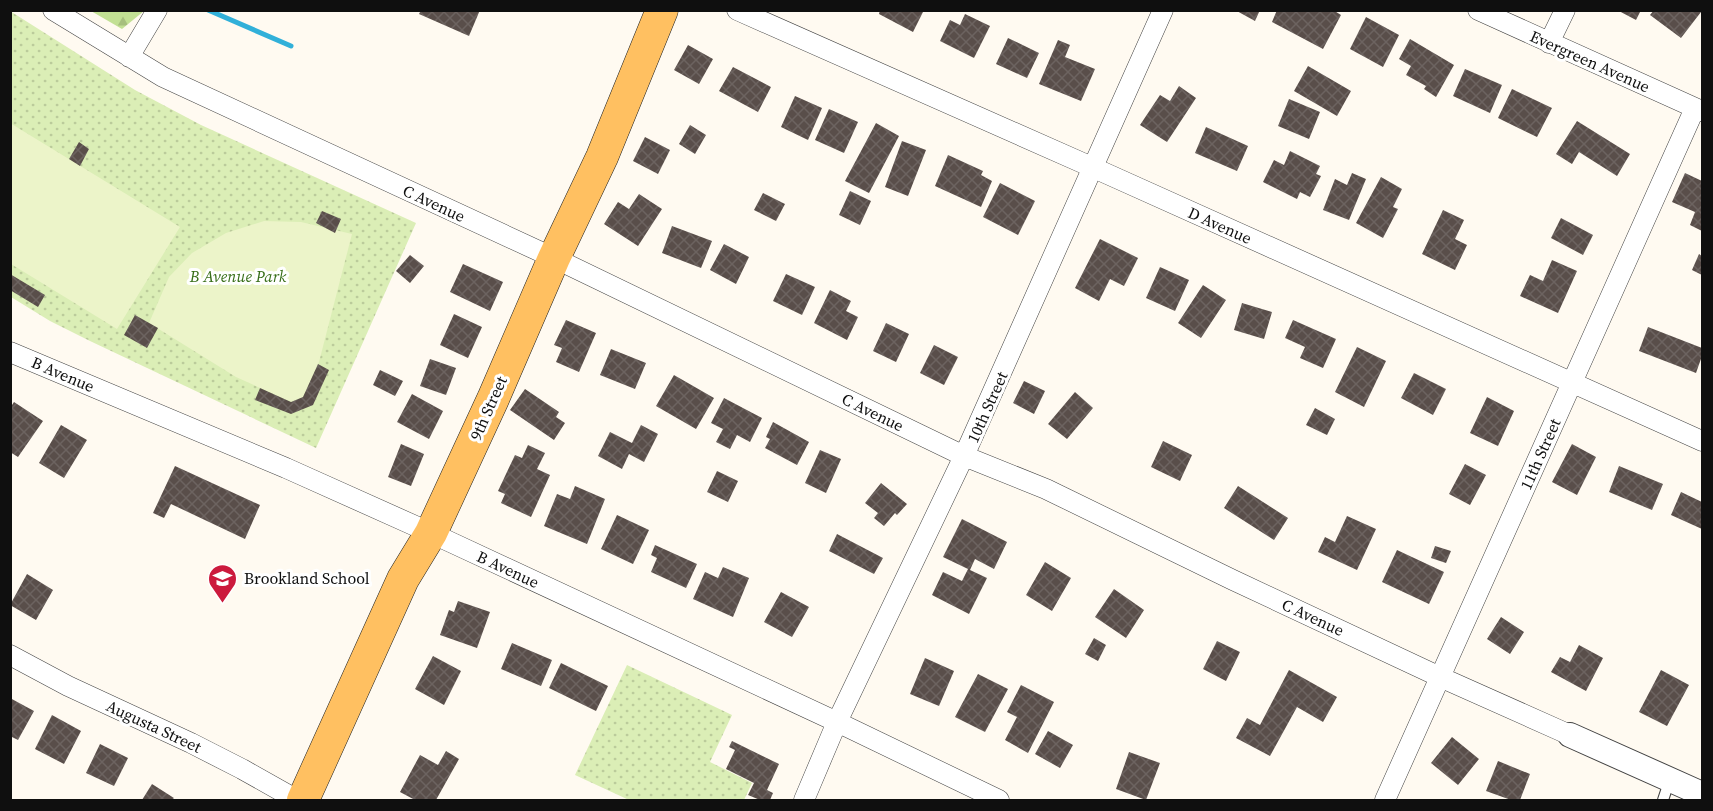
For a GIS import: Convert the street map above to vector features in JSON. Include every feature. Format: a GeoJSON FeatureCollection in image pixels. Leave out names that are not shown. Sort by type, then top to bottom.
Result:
{"type":"FeatureCollection","features":[{"type":"Feature","properties":{"kind":"main road","name":"9th Street"},"geometry":{"type":"LineString","coordinates":[[303,801],[403,579],[431,533],[493,399],[554,258],[602,157],[662,10]]}},
{"type":"Feature","properties":{"kind":"street","name":"C Avenue"},"geometry":{"type":"LineString","coordinates":[[53,10],[163,77],[554,258],[964,456],[1046,489],[1233,580],[1570,735],[1666,790],[1702,794]]}},
{"type":"Feature","properties":{"kind":"street"},"geometry":{"type":"LineString","coordinates":[[129,57],[157,10]]}},
{"type":"Feature","properties":{"kind":"street","name":"D Avenue"},"geometry":{"type":"LineString","coordinates":[[737,10],[1702,441]]}},
{"type":"Feature","properties":{"kind":"street","name":"10th Street"},"geometry":{"type":"LineString","coordinates":[[804,801],[837,722],[964,456],[1163,10]]}},
{"type":"Feature","properties":{"kind":"street","name":"Evergreen Avenue"},"geometry":{"type":"LineString","coordinates":[[1478,10],[1699,110]]}},
{"type":"Feature","properties":{"kind":"street"},"geometry":{"type":"LineString","coordinates":[[1549,43],[1565,10]]}},
{"type":"Feature","properties":{"kind":"street","name":"11th Street"},"geometry":{"type":"LineString","coordinates":[[1384,801],[1572,382],[1699,110]]}},
{"type":"Feature","properties":{"kind":"street","name":"B Avenue"},"geometry":{"type":"LineString","coordinates":[[10,352],[286,468],[431,533],[837,722],[999,801]]}},
{"type":"Feature","properties":{"kind":"street","name":"Augusta Street"},"geometry":{"type":"LineString","coordinates":[[10,655],[68,686],[191,743],[297,801]]}},
{"type":"Feature","properties":{"kind":"green space","name":"B Avenue Park"},"geometry":{"type":"Polygon","coordinates":[[[10,11],[135,90],[201,125],[416,223],[316,448],[90,341],[50,321],[11,297],[10,11]]]}},
{"type":"Feature","properties":{"kind":"green space"},"geometry":{"type":"Polygon","coordinates":[[[91,11],[144,11],[122,29],[91,11]]]}},
{"type":"Feature","properties":{"kind":"green space"},"geometry":{"type":"Polygon","coordinates":[[[10,123],[180,227],[117,329],[11,264],[10,123]]]}},
{"type":"Feature","properties":{"kind":"green space"},"geometry":{"type":"Polygon","coordinates":[[[264,221],[301,222],[352,234],[319,362],[303,397],[291,402],[236,377],[149,323],[169,277],[192,253],[226,233],[264,221]]]}},
{"type":"Feature","properties":{"kind":"green space"},"geometry":{"type":"Polygon","coordinates":[[[627,665],[732,715],[710,762],[752,783],[744,800],[629,800],[575,775],[627,665]]]}},
{"type":"Feature","properties":{"kind":"building"},"geometry":{"type":"Polygon","coordinates":[[[421,10],[480,10],[469,36],[419,14],[421,10]]]}},
{"type":"Feature","properties":{"kind":"building"},"geometry":{"type":"Polygon","coordinates":[[[880,10],[924,10],[913,32],[879,14],[880,10]]]}},
{"type":"Feature","properties":{"kind":"building"},"geometry":{"type":"Polygon","coordinates":[[[1235,10],[1260,10],[1255,21],[1235,10]]]}},
{"type":"Feature","properties":{"kind":"building"},"geometry":{"type":"Polygon","coordinates":[[[1277,10],[1333,10],[1341,15],[1323,49],[1272,22],[1277,10]]]}},
{"type":"Feature","properties":{"kind":"building"},"geometry":{"type":"Polygon","coordinates":[[[1617,10],[1641,10],[1636,20],[1617,10]]]}},
{"type":"Feature","properties":{"kind":"building"},"geometry":{"type":"Polygon","coordinates":[[[1654,10],[1699,10],[1701,12],[1681,38],[1650,15],[1654,10]]]}},
{"type":"Feature","properties":{"kind":"building"},"geometry":{"type":"Polygon","coordinates":[[[965,14],[990,26],[974,58],[940,41],[950,20],[960,25],[965,14]]]}},
{"type":"Feature","properties":{"kind":"building"},"geometry":{"type":"Polygon","coordinates":[[[1366,17],[1399,35],[1383,67],[1350,49],[1366,17]]]}},
{"type":"Feature","properties":{"kind":"building"},"geometry":{"type":"Polygon","coordinates":[[[1008,38],[1039,53],[1027,78],[996,64],[1008,38]]]}},
{"type":"Feature","properties":{"kind":"building"},"geometry":{"type":"Polygon","coordinates":[[[1410,39],[1454,65],[1436,97],[1424,89],[1426,86],[1406,75],[1411,66],[1399,59],[1410,39]]]}},
{"type":"Feature","properties":{"kind":"building"},"geometry":{"type":"Polygon","coordinates":[[[1058,40],[1070,45],[1065,57],[1095,69],[1081,101],[1039,84],[1058,40]]]}},
{"type":"Feature","properties":{"kind":"building"},"geometry":{"type":"Polygon","coordinates":[[[688,45],[713,59],[699,84],[674,70],[688,45]]]}},
{"type":"Feature","properties":{"kind":"building"},"geometry":{"type":"Polygon","coordinates":[[[1308,66],[1351,91],[1337,116],[1294,91],[1308,66]]]}},
{"type":"Feature","properties":{"kind":"building"},"geometry":{"type":"Polygon","coordinates":[[[733,67],[771,87],[758,112],[719,91],[733,67]]]}},
{"type":"Feature","properties":{"kind":"building"},"geometry":{"type":"Polygon","coordinates":[[[1465,69],[1502,85],[1490,113],[1453,96],[1465,69]]]}},
{"type":"Feature","properties":{"kind":"building"},"geometry":{"type":"Polygon","coordinates":[[[1179,86],[1196,98],[1167,142],[1140,125],[1160,95],[1170,101],[1179,86]]]}},
{"type":"Feature","properties":{"kind":"building"},"geometry":{"type":"Polygon","coordinates":[[[1512,89],[1552,108],[1537,137],[1498,118],[1512,89]]]}},
{"type":"Feature","properties":{"kind":"building"},"geometry":{"type":"Polygon","coordinates":[[[795,96],[822,108],[808,140],[781,127],[795,96]]]}},
{"type":"Feature","properties":{"kind":"building"},"geometry":{"type":"Polygon","coordinates":[[[1289,99],[1320,112],[1309,139],[1278,126],[1289,99]]]}},
{"type":"Feature","properties":{"kind":"building"},"geometry":{"type":"Polygon","coordinates":[[[829,109],[858,122],[844,153],[815,140],[829,109]]]}},
{"type":"Feature","properties":{"kind":"building"},"geometry":{"type":"Polygon","coordinates":[[[1577,121],[1630,154],[1617,176],[1579,152],[1572,164],[1556,154],[1577,121]]]}},
{"type":"Feature","properties":{"kind":"building"},"geometry":{"type":"Polygon","coordinates":[[[876,123],[899,136],[869,193],[845,181],[876,123]]]}},
{"type":"Feature","properties":{"kind":"building"},"geometry":{"type":"Polygon","coordinates":[[[690,125],[706,135],[695,154],[679,144],[690,125]]]}},
{"type":"Feature","properties":{"kind":"building"},"geometry":{"type":"Polygon","coordinates":[[[1206,127],[1248,146],[1237,171],[1195,153],[1206,127]]]}},
{"type":"Feature","properties":{"kind":"building"},"geometry":{"type":"Polygon","coordinates":[[[645,137],[670,150],[658,174],[633,161],[645,137]]]}},
{"type":"Feature","properties":{"kind":"building"},"geometry":{"type":"Polygon","coordinates":[[[902,141],[926,150],[908,196],[885,187],[902,141]]]}},
{"type":"Feature","properties":{"kind":"building"},"geometry":{"type":"Polygon","coordinates":[[[79,142],[89,149],[80,166],[69,159],[79,142]]]}},
{"type":"Feature","properties":{"kind":"building"},"geometry":{"type":"Polygon","coordinates":[[[1290,151],[1320,166],[1316,174],[1321,176],[1310,197],[1300,192],[1297,199],[1263,182],[1274,160],[1284,165],[1290,151]]]}},
{"type":"Feature","properties":{"kind":"building"},"geometry":{"type":"Polygon","coordinates":[[[948,155],[983,171],[981,175],[992,181],[981,207],[935,186],[948,155]]]}},
{"type":"Feature","properties":{"kind":"building"},"geometry":{"type":"Polygon","coordinates":[[[1352,173],[1366,179],[1349,220],[1323,210],[1335,179],[1347,185],[1352,173]]]}},
{"type":"Feature","properties":{"kind":"building"},"geometry":{"type":"Polygon","coordinates":[[[1685,173],[1702,181],[1702,231],[1690,225],[1695,212],[1672,202],[1685,173]]]}},
{"type":"Feature","properties":{"kind":"building"},"geometry":{"type":"Polygon","coordinates":[[[1381,177],[1402,189],[1393,207],[1398,209],[1383,238],[1356,223],[1381,177]]]}},
{"type":"Feature","properties":{"kind":"building"},"geometry":{"type":"Polygon","coordinates":[[[1000,183],[1035,201],[1018,235],[983,217],[1000,183]]]}},
{"type":"Feature","properties":{"kind":"building"},"geometry":{"type":"Polygon","coordinates":[[[850,191],[871,201],[860,225],[839,215],[850,191]]]}},
{"type":"Feature","properties":{"kind":"building"},"geometry":{"type":"Polygon","coordinates":[[[763,193],[785,204],[776,221],[754,210],[763,193]]]}},
{"type":"Feature","properties":{"kind":"building"},"geometry":{"type":"Polygon","coordinates":[[[639,194],[662,209],[638,246],[604,224],[618,202],[629,209],[639,194]]]}},
{"type":"Feature","properties":{"kind":"building"},"geometry":{"type":"Polygon","coordinates":[[[1443,210],[1464,220],[1455,239],[1467,245],[1455,270],[1422,254],[1443,210]]]}},
{"type":"Feature","properties":{"kind":"building"},"geometry":{"type":"Polygon","coordinates":[[[322,211],[341,219],[335,233],[316,223],[322,211]]]}},
{"type":"Feature","properties":{"kind":"building"},"geometry":{"type":"Polygon","coordinates":[[[1561,218],[1593,235],[1583,255],[1551,238],[1561,218]]]}},
{"type":"Feature","properties":{"kind":"building"},"geometry":{"type":"Polygon","coordinates":[[[672,226],[712,241],[701,268],[662,253],[672,226]]]}},
{"type":"Feature","properties":{"kind":"building"},"geometry":{"type":"Polygon","coordinates":[[[1100,239],[1138,258],[1124,286],[1110,279],[1099,301],[1075,288],[1100,239]]]}},
{"type":"Feature","properties":{"kind":"building"},"geometry":{"type":"Polygon","coordinates":[[[724,244],[749,257],[736,284],[710,270],[724,244]]]}},
{"type":"Feature","properties":{"kind":"building"},"geometry":{"type":"Polygon","coordinates":[[[1699,254],[1702,256],[1702,275],[1692,270],[1699,254]]]}},
{"type":"Feature","properties":{"kind":"building"},"geometry":{"type":"Polygon","coordinates":[[[410,255],[424,266],[410,283],[396,271],[410,255]]]}},
{"type":"Feature","properties":{"kind":"building"},"geometry":{"type":"Polygon","coordinates":[[[1552,260],[1577,271],[1558,313],[1520,296],[1530,275],[1543,281],[1552,260]]]}},
{"type":"Feature","properties":{"kind":"building"},"geometry":{"type":"Polygon","coordinates":[[[463,264],[503,282],[490,311],[450,292],[463,264]]]}},
{"type":"Feature","properties":{"kind":"building"},"geometry":{"type":"Polygon","coordinates":[[[1160,267],[1189,280],[1175,311],[1146,298],[1160,267]]]}},
{"type":"Feature","properties":{"kind":"building"},"geometry":{"type":"Polygon","coordinates":[[[10,274],[45,295],[38,307],[10,290],[10,274]]]}},
{"type":"Feature","properties":{"kind":"building"},"geometry":{"type":"Polygon","coordinates":[[[786,274],[815,287],[802,315],[773,301],[786,274]]]}},
{"type":"Feature","properties":{"kind":"building"},"geometry":{"type":"Polygon","coordinates":[[[1203,285],[1226,300],[1201,338],[1178,323],[1203,285]]]}},
{"type":"Feature","properties":{"kind":"building"},"geometry":{"type":"Polygon","coordinates":[[[830,290],[851,301],[846,311],[858,317],[847,340],[814,323],[830,290]]]}},
{"type":"Feature","properties":{"kind":"building"},"geometry":{"type":"Polygon","coordinates":[[[1242,303],[1272,312],[1264,339],[1234,330],[1242,303]]]}},
{"type":"Feature","properties":{"kind":"building"},"geometry":{"type":"Polygon","coordinates":[[[454,314],[482,327],[468,358],[440,345],[454,314]]]}},
{"type":"Feature","properties":{"kind":"building"},"geometry":{"type":"Polygon","coordinates":[[[135,315],[158,328],[147,348],[124,335],[135,315]]]}},
{"type":"Feature","properties":{"kind":"building"},"geometry":{"type":"Polygon","coordinates":[[[566,320],[596,333],[579,372],[556,362],[562,348],[554,345],[566,320]]]}},
{"type":"Feature","properties":{"kind":"building"},"geometry":{"type":"Polygon","coordinates":[[[1293,320],[1336,339],[1323,368],[1300,358],[1305,347],[1285,338],[1293,320]]]}},
{"type":"Feature","properties":{"kind":"building"},"geometry":{"type":"Polygon","coordinates":[[[886,323],[909,334],[896,362],[873,351],[886,323]]]}},
{"type":"Feature","properties":{"kind":"building"},"geometry":{"type":"Polygon","coordinates":[[[1648,327],[1702,348],[1702,356],[1696,373],[1639,351],[1648,327]]]}},
{"type":"Feature","properties":{"kind":"building"},"geometry":{"type":"Polygon","coordinates":[[[934,345],[958,357],[944,385],[920,373],[934,345]]]}},
{"type":"Feature","properties":{"kind":"building"},"geometry":{"type":"Polygon","coordinates":[[[1357,347],[1386,361],[1364,407],[1335,392],[1357,347]]]}},
{"type":"Feature","properties":{"kind":"building"},"geometry":{"type":"Polygon","coordinates":[[[611,349],[646,363],[635,389],[600,375],[611,349]]]}},
{"type":"Feature","properties":{"kind":"building"},"geometry":{"type":"Polygon","coordinates":[[[430,359],[456,368],[446,395],[420,386],[430,359]]]}},
{"type":"Feature","properties":{"kind":"building"},"geometry":{"type":"Polygon","coordinates":[[[318,364],[329,370],[313,405],[291,414],[255,400],[260,388],[291,402],[303,397],[318,364]]]}},
{"type":"Feature","properties":{"kind":"building"},"geometry":{"type":"Polygon","coordinates":[[[380,370],[403,381],[395,396],[373,385],[380,370]]]}},
{"type":"Feature","properties":{"kind":"building"},"geometry":{"type":"Polygon","coordinates":[[[1414,373],[1446,389],[1433,415],[1401,398],[1414,373]]]}},
{"type":"Feature","properties":{"kind":"building"},"geometry":{"type":"Polygon","coordinates":[[[674,375],[714,398],[696,429],[656,406],[674,375]]]}},
{"type":"Feature","properties":{"kind":"building"},"geometry":{"type":"Polygon","coordinates":[[[1024,381],[1045,391],[1034,414],[1013,403],[1024,381]]]}},
{"type":"Feature","properties":{"kind":"building"},"geometry":{"type":"Polygon","coordinates":[[[525,389],[559,412],[556,417],[565,423],[554,440],[510,410],[525,389]]]}},
{"type":"Feature","properties":{"kind":"building"},"geometry":{"type":"Polygon","coordinates":[[[1075,392],[1093,408],[1067,439],[1048,424],[1075,392]]]}},
{"type":"Feature","properties":{"kind":"building"},"geometry":{"type":"Polygon","coordinates":[[[412,394],[443,411],[429,439],[397,422],[412,394]]]}},
{"type":"Feature","properties":{"kind":"building"},"geometry":{"type":"Polygon","coordinates":[[[1487,397],[1514,411],[1498,446],[1470,433],[1487,397]]]}},
{"type":"Feature","properties":{"kind":"building"},"geometry":{"type":"Polygon","coordinates":[[[724,398],[762,418],[750,442],[737,435],[730,449],[716,442],[723,429],[711,423],[724,398]]]}},
{"type":"Feature","properties":{"kind":"building"},"geometry":{"type":"Polygon","coordinates":[[[14,402],[43,421],[18,457],[10,452],[10,408],[14,402]]]}},
{"type":"Feature","properties":{"kind":"building"},"geometry":{"type":"Polygon","coordinates":[[[1315,408],[1335,419],[1327,435],[1306,425],[1315,408]]]}},
{"type":"Feature","properties":{"kind":"building"},"geometry":{"type":"Polygon","coordinates":[[[773,422],[809,442],[797,465],[765,448],[770,439],[766,437],[773,422]]]}},
{"type":"Feature","properties":{"kind":"building"},"geometry":{"type":"Polygon","coordinates":[[[61,425],[87,440],[64,478],[39,463],[61,425]]]}},
{"type":"Feature","properties":{"kind":"building"},"geometry":{"type":"Polygon","coordinates":[[[641,425],[658,434],[644,462],[629,454],[622,469],[598,456],[610,432],[632,443],[641,425]]]}},
{"type":"Feature","properties":{"kind":"building"},"geometry":{"type":"Polygon","coordinates":[[[1163,441],[1192,455],[1180,481],[1151,467],[1163,441]]]}},
{"type":"Feature","properties":{"kind":"building"},"geometry":{"type":"Polygon","coordinates":[[[401,444],[424,454],[411,486],[388,477],[401,444]]]}},
{"type":"Feature","properties":{"kind":"building"},"geometry":{"type":"Polygon","coordinates":[[[1572,444],[1596,457],[1577,495],[1552,482],[1572,444]]]}},
{"type":"Feature","properties":{"kind":"building"},"geometry":{"type":"Polygon","coordinates":[[[528,445],[545,453],[537,469],[550,475],[531,517],[501,503],[505,494],[498,491],[515,455],[522,458],[528,445]]]}},
{"type":"Feature","properties":{"kind":"building"},"geometry":{"type":"Polygon","coordinates":[[[820,450],[841,459],[826,493],[805,483],[820,450]]]}},
{"type":"Feature","properties":{"kind":"building"},"geometry":{"type":"Polygon","coordinates":[[[1465,464],[1486,475],[1470,505],[1449,494],[1465,464]]]}},
{"type":"Feature","properties":{"kind":"building"},"geometry":{"type":"Polygon","coordinates":[[[175,466],[260,505],[245,539],[171,504],[164,518],[153,513],[175,466]]]}},
{"type":"Feature","properties":{"kind":"building"},"geometry":{"type":"Polygon","coordinates":[[[1619,466],[1663,484],[1652,510],[1609,492],[1619,466]]]}},
{"type":"Feature","properties":{"kind":"building"},"geometry":{"type":"Polygon","coordinates":[[[717,471],[738,481],[728,502],[707,492],[717,471]]]}},
{"type":"Feature","properties":{"kind":"building"},"geometry":{"type":"Polygon","coordinates":[[[881,483],[907,504],[884,526],[874,518],[878,513],[865,503],[881,483]]]}},
{"type":"Feature","properties":{"kind":"building"},"geometry":{"type":"Polygon","coordinates":[[[575,486],[605,499],[587,544],[544,526],[557,494],[570,499],[575,486]]]}},
{"type":"Feature","properties":{"kind":"building"},"geometry":{"type":"Polygon","coordinates":[[[1238,486],[1288,518],[1274,540],[1224,508],[1238,486]]]}},
{"type":"Feature","properties":{"kind":"building"},"geometry":{"type":"Polygon","coordinates":[[[1681,492],[1702,502],[1702,529],[1671,515],[1681,492]]]}},
{"type":"Feature","properties":{"kind":"building"},"geometry":{"type":"Polygon","coordinates":[[[617,515],[649,530],[633,564],[601,549],[617,515]]]}},
{"type":"Feature","properties":{"kind":"building"},"geometry":{"type":"Polygon","coordinates":[[[1347,516],[1376,529],[1357,570],[1318,552],[1325,537],[1335,542],[1347,516]]]}},
{"type":"Feature","properties":{"kind":"building"},"geometry":{"type":"Polygon","coordinates":[[[962,519],[1007,542],[994,569],[975,559],[970,570],[987,578],[969,614],[932,595],[943,572],[962,581],[968,569],[943,557],[962,519]]]}},
{"type":"Feature","properties":{"kind":"building"},"geometry":{"type":"Polygon","coordinates":[[[837,534],[883,558],[874,574],[829,551],[837,534]]]}},
{"type":"Feature","properties":{"kind":"building"},"geometry":{"type":"Polygon","coordinates":[[[655,545],[697,564],[686,588],[651,572],[657,558],[651,555],[655,545]]]}},
{"type":"Feature","properties":{"kind":"building"},"geometry":{"type":"Polygon","coordinates":[[[1435,546],[1451,551],[1446,563],[1431,558],[1435,546]]]}},
{"type":"Feature","properties":{"kind":"building"},"geometry":{"type":"Polygon","coordinates":[[[1397,550],[1444,572],[1429,604],[1382,582],[1397,550]]]}},
{"type":"Feature","properties":{"kind":"building"},"geometry":{"type":"Polygon","coordinates":[[[1045,562],[1071,578],[1052,611],[1026,595],[1045,562]]]}},
{"type":"Feature","properties":{"kind":"building"},"geometry":{"type":"Polygon","coordinates":[[[723,567],[749,578],[733,617],[693,599],[705,572],[718,578],[723,567]]]}},
{"type":"Feature","properties":{"kind":"building"},"geometry":{"type":"Polygon","coordinates":[[[27,574],[53,590],[36,620],[10,605],[27,574]]]}},
{"type":"Feature","properties":{"kind":"building"},"geometry":{"type":"Polygon","coordinates":[[[1114,589],[1144,610],[1126,638],[1095,617],[1114,589]]]}},
{"type":"Feature","properties":{"kind":"building"},"geometry":{"type":"Polygon","coordinates":[[[781,592],[809,607],[792,637],[764,622],[781,592]]]}},
{"type":"Feature","properties":{"kind":"building"},"geometry":{"type":"Polygon","coordinates":[[[458,601],[490,612],[477,648],[440,635],[449,610],[454,612],[458,601]]]}},
{"type":"Feature","properties":{"kind":"building"},"geometry":{"type":"Polygon","coordinates":[[[1501,617],[1524,632],[1510,654],[1487,639],[1501,617]]]}},
{"type":"Feature","properties":{"kind":"building"},"geometry":{"type":"Polygon","coordinates":[[[1094,638],[1106,645],[1098,661],[1085,654],[1094,638]]]}},
{"type":"Feature","properties":{"kind":"building"},"geometry":{"type":"Polygon","coordinates":[[[1217,641],[1240,652],[1226,681],[1203,669],[1217,641]]]}},
{"type":"Feature","properties":{"kind":"building"},"geometry":{"type":"Polygon","coordinates":[[[512,643],[552,660],[541,686],[501,669],[512,643]]]}},
{"type":"Feature","properties":{"kind":"building"},"geometry":{"type":"Polygon","coordinates":[[[1579,645],[1603,658],[1586,691],[1551,672],[1560,657],[1570,662],[1579,645]]]}},
{"type":"Feature","properties":{"kind":"building"},"geometry":{"type":"Polygon","coordinates":[[[433,656],[461,671],[444,705],[415,689],[433,656]]]}},
{"type":"Feature","properties":{"kind":"building"},"geometry":{"type":"Polygon","coordinates":[[[925,658],[954,671],[939,706],[910,694],[925,658]]]}},
{"type":"Feature","properties":{"kind":"building"},"geometry":{"type":"Polygon","coordinates":[[[561,663],[608,686],[596,711],[549,688],[561,663]]]}},
{"type":"Feature","properties":{"kind":"building"},"geometry":{"type":"Polygon","coordinates":[[[1289,670],[1337,697],[1323,722],[1297,707],[1270,756],[1236,738],[1247,718],[1260,725],[1289,670]]]}},
{"type":"Feature","properties":{"kind":"building"},"geometry":{"type":"Polygon","coordinates":[[[1661,670],[1689,685],[1667,726],[1639,712],[1661,670]]]}},
{"type":"Feature","properties":{"kind":"building"},"geometry":{"type":"Polygon","coordinates":[[[978,674],[1008,689],[985,732],[955,717],[978,674]]]}},
{"type":"Feature","properties":{"kind":"building"},"geometry":{"type":"Polygon","coordinates":[[[1021,685],[1054,702],[1028,753],[1005,740],[1017,717],[1007,712],[1021,685]]]}},
{"type":"Feature","properties":{"kind":"building"},"geometry":{"type":"Polygon","coordinates":[[[10,698],[34,711],[18,740],[10,736],[10,698]]]}},
{"type":"Feature","properties":{"kind":"building"},"geometry":{"type":"Polygon","coordinates":[[[52,715],[81,731],[64,764],[35,749],[52,715]]]}},
{"type":"Feature","properties":{"kind":"building"},"geometry":{"type":"Polygon","coordinates":[[[1048,731],[1073,745],[1060,768],[1035,754],[1048,731]]]}},
{"type":"Feature","properties":{"kind":"building"},"geometry":{"type":"Polygon","coordinates":[[[1452,737],[1479,759],[1458,785],[1431,763],[1452,737]]]}},
{"type":"Feature","properties":{"kind":"building"},"geometry":{"type":"Polygon","coordinates":[[[732,741],[779,764],[767,790],[773,793],[770,800],[760,800],[748,795],[754,783],[726,769],[735,750],[729,747],[732,741]]]}},
{"type":"Feature","properties":{"kind":"building"},"geometry":{"type":"Polygon","coordinates":[[[100,744],[128,758],[114,786],[86,773],[100,744]]]}},
{"type":"Feature","properties":{"kind":"building"},"geometry":{"type":"Polygon","coordinates":[[[446,751],[459,759],[436,800],[415,800],[400,792],[420,755],[438,765],[446,751]]]}},
{"type":"Feature","properties":{"kind":"building"},"geometry":{"type":"Polygon","coordinates":[[[1129,752],[1160,763],[1146,800],[1116,789],[1129,752]]]}},
{"type":"Feature","properties":{"kind":"building"},"geometry":{"type":"Polygon","coordinates":[[[1498,761],[1530,774],[1520,800],[1511,800],[1486,791],[1498,761]]]}},
{"type":"Feature","properties":{"kind":"building"},"geometry":{"type":"Polygon","coordinates":[[[152,784],[174,798],[172,800],[142,800],[152,784]]]}},
{"type":"Feature","properties":{"kind":"waterway"},"geometry":{"type":"LineString","coordinates":[[208,10],[291,46]]}},
{"type":"Feature","properties":{"kind":"place","name":"Brookland School"},"geometry":{"type":"Point","coordinates":[223,604]}}]}
